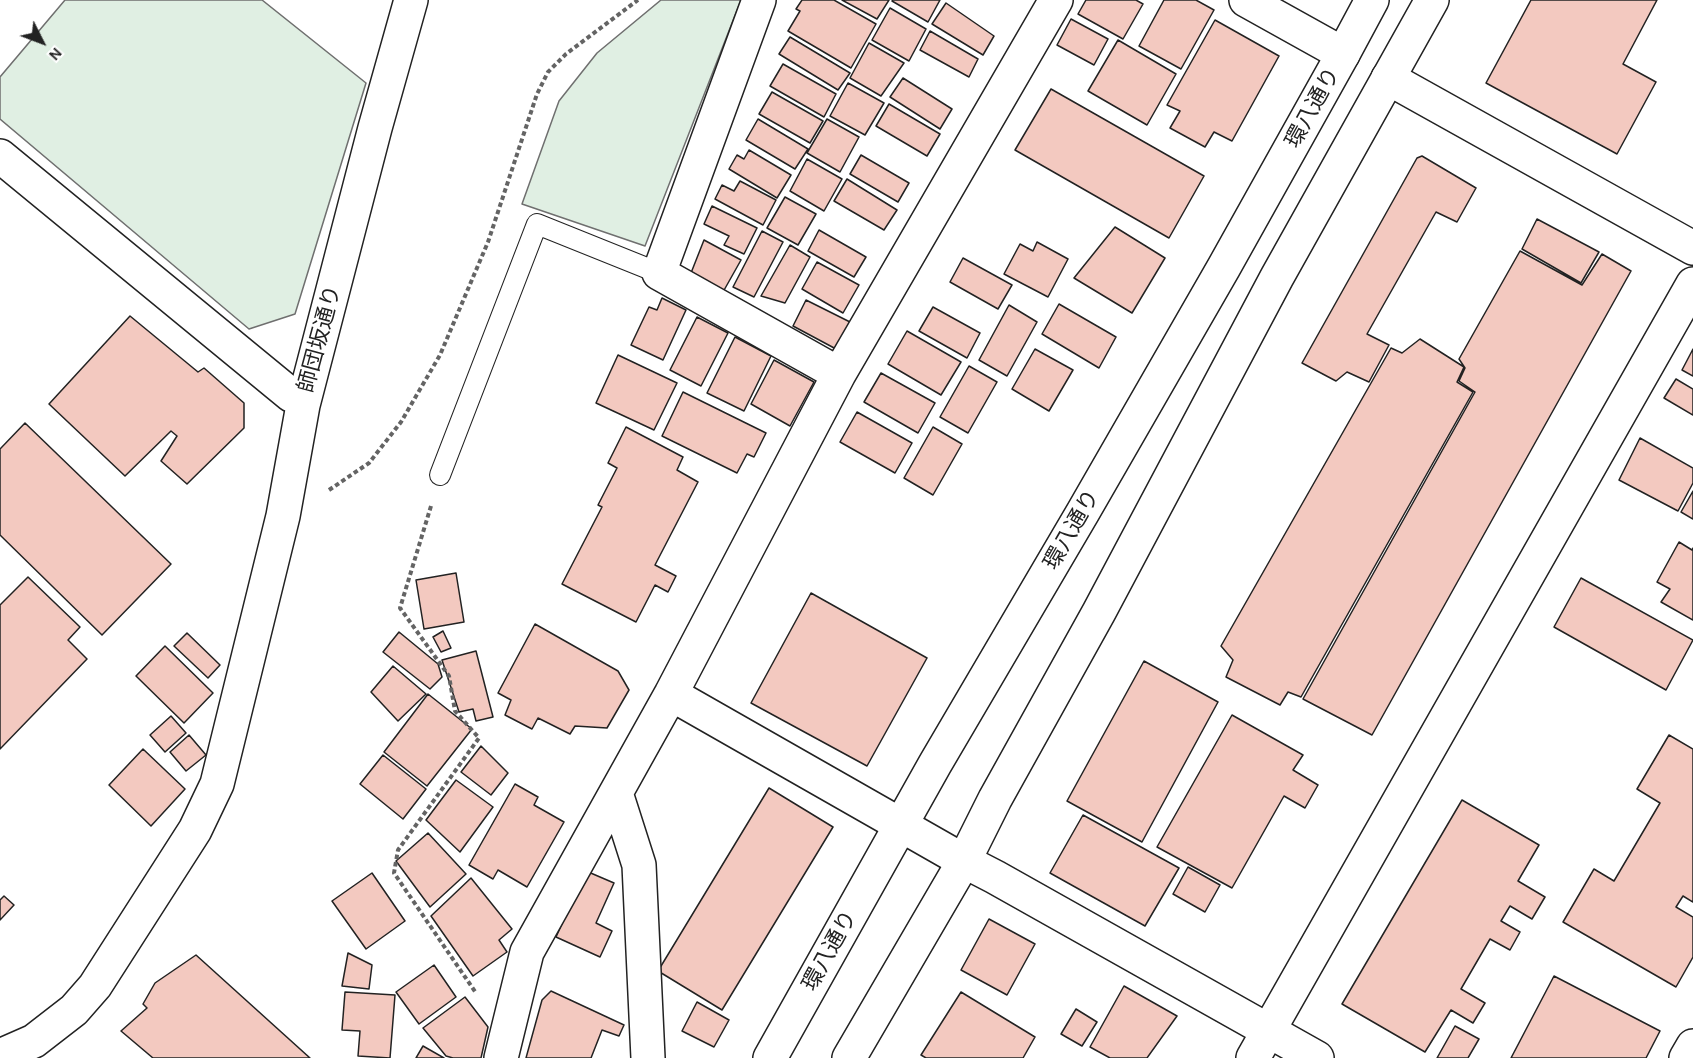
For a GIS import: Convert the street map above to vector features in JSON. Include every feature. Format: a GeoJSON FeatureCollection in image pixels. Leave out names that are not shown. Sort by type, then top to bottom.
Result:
{"type":"FeatureCollection","features":[{"type":"Feature","properties":{"kind":"street","name":"師団坂通り"},"geometry":{"type":"LineString","coordinates":[[4,166],[297,400],[411,0]]}},
{"type":"Feature","properties":{"kind":"street"},"geometry":{"type":"LineString","coordinates":[[759,0],[659,273],[839,374]]}},
{"type":"Feature","properties":{"kind":"street"},"geometry":{"type":"LineString","coordinates":[[504,1048],[527,952],[671,694],[839,374],[1056,0]]}},
{"type":"Feature","properties":{"kind":"street"},"geometry":{"type":"LineString","coordinates":[[1246,0],[1343,54]]}},
{"type":"Feature","properties":{"kind":"street","name":"環八通り"},"geometry":{"type":"LineString","coordinates":[[770,1058],[935,764],[1224,267],[1372,0]]}},
{"type":"Feature","properties":{"kind":"street"},"geometry":{"type":"LineString","coordinates":[[849,1058],[964,861],[995,799],[1100,612],[1277,277],[1432,0]]}},
{"type":"Feature","properties":{"kind":"street"},"geometry":{"type":"LineString","coordinates":[[1388,78],[1693,248]]}},
{"type":"Feature","properties":{"kind":"street"},"geometry":{"type":"LineString","coordinates":[[1261,1044],[1693,284]]}},
{"type":"Feature","properties":{"kind":"street"},"geometry":{"type":"LineString","coordinates":[[0,1056],[34,1041],[74,1010],[95,986],[195,830],[217,784],[283,516],[297,400]]}},
{"type":"Feature","properties":{"kind":"street"},"geometry":{"type":"LineString","coordinates":[[671,694],[964,861],[1261,1044],[1317,1058]]}},
{"type":"Feature","properties":{"kind":"street"},"geometry":{"type":"LineString","coordinates":[[616,792],[639,865],[648,1058]]}},
{"type":"Feature","properties":{"kind":"street"},"geometry":{"type":"LineString","coordinates":[[1686,1058],[1693,1046]]}},
{"type":"Feature","properties":{"kind":"lane"},"geometry":{"type":"LineString","coordinates":[[440,475],[537,224],[659,273]]}},
{"type":"Feature","properties":{"kind":"path"},"geometry":{"type":"LineString","coordinates":[[283,516],[333,488],[369,463],[401,422],[440,355],[484,252],[537,94],[548,72],[566,54],[638,0]]}},
{"type":"Feature","properties":{"kind":"path"},"geometry":{"type":"LineString","coordinates":[[440,475],[400,608],[449,676],[455,711],[479,738],[398,850],[394,873],[504,1048]]}},
{"type":"Feature","properties":{"kind":"green space"},"geometry":{"type":"Polygon","coordinates":[[[65,0],[262,0],[366,83],[295,314],[249,329],[0,119],[0,77],[65,0]]]}},
{"type":"Feature","properties":{"kind":"green space"},"geometry":{"type":"Polygon","coordinates":[[[661,0],[741,0],[645,246],[522,204],[559,101],[597,53],[661,0]]]}},
{"type":"Feature","properties":{"kind":"building"},"geometry":{"type":"Polygon","coordinates":[[[802,0],[834,0],[876,24],[851,68],[788,31],[800,11],[796,9],[802,0]]]}},
{"type":"Feature","properties":{"kind":"building"},"geometry":{"type":"Polygon","coordinates":[[[842,0],[889,0],[877,19],[842,0]]]}},
{"type":"Feature","properties":{"kind":"building"},"geometry":{"type":"Polygon","coordinates":[[[893,0],[940,0],[928,22],[893,0]]]}},
{"type":"Feature","properties":{"kind":"building"},"geometry":{"type":"Polygon","coordinates":[[[1086,0],[1136,0],[1143,4],[1123,39],[1078,14],[1086,0]]]}},
{"type":"Feature","properties":{"kind":"building"},"geometry":{"type":"Polygon","coordinates":[[[1164,0],[1196,0],[1214,10],[1181,69],[1139,46],[1164,0]]]}},
{"type":"Feature","properties":{"kind":"building"},"geometry":{"type":"Polygon","coordinates":[[[1531,0],[1657,0],[1623,64],[1656,82],[1617,154],[1486,83],[1531,0]]]}},
{"type":"Feature","properties":{"kind":"building"},"geometry":{"type":"Polygon","coordinates":[[[946,3],[994,36],[983,55],[932,24],[946,3]]]}},
{"type":"Feature","properties":{"kind":"building"},"geometry":{"type":"Polygon","coordinates":[[[890,8],[926,29],[909,61],[872,40],[890,8]]]}},
{"type":"Feature","properties":{"kind":"building"},"geometry":{"type":"Polygon","coordinates":[[[1071,19],[1108,39],[1094,65],[1057,45],[1071,19]]]}},
{"type":"Feature","properties":{"kind":"building"},"geometry":{"type":"Polygon","coordinates":[[[1215,20],[1279,56],[1232,141],[1214,132],[1205,147],[1170,128],[1180,111],[1167,105],[1215,20]]]}},
{"type":"Feature","properties":{"kind":"building"},"geometry":{"type":"Polygon","coordinates":[[[930,31],[978,59],[969,77],[920,50],[930,31]]]}},
{"type":"Feature","properties":{"kind":"building"},"geometry":{"type":"Polygon","coordinates":[[[790,37],[850,73],[838,90],[779,54],[790,37]]]}},
{"type":"Feature","properties":{"kind":"building"},"geometry":{"type":"Polygon","coordinates":[[[1118,40],[1176,74],[1147,125],[1088,91],[1118,40]]]}},
{"type":"Feature","properties":{"kind":"building"},"geometry":{"type":"Polygon","coordinates":[[[869,43],[904,63],[881,96],[850,78],[869,43]]]}},
{"type":"Feature","properties":{"kind":"building"},"geometry":{"type":"Polygon","coordinates":[[[783,64],[836,94],[824,117],[770,86],[783,64]]]}},
{"type":"Feature","properties":{"kind":"building"},"geometry":{"type":"Polygon","coordinates":[[[903,78],[952,109],[940,129],[890,97],[903,78]]]}},
{"type":"Feature","properties":{"kind":"building"},"geometry":{"type":"Polygon","coordinates":[[[848,83],[884,103],[865,135],[830,116],[848,83]]]}},
{"type":"Feature","properties":{"kind":"building"},"geometry":{"type":"Polygon","coordinates":[[[1051,89],[1204,176],[1169,238],[1015,150],[1051,89]]]}},
{"type":"Feature","properties":{"kind":"building"},"geometry":{"type":"Polygon","coordinates":[[[772,92],[823,121],[810,143],[759,114],[772,92]]]}},
{"type":"Feature","properties":{"kind":"building"},"geometry":{"type":"Polygon","coordinates":[[[889,104],[940,134],[927,156],[876,126],[889,104]]]}},
{"type":"Feature","properties":{"kind":"building"},"geometry":{"type":"Polygon","coordinates":[[[758,119],[808,149],[795,169],[746,140],[758,119]]]}},
{"type":"Feature","properties":{"kind":"building"},"geometry":{"type":"Polygon","coordinates":[[[827,119],[859,137],[840,172],[807,153],[827,119]]]}},
{"type":"Feature","properties":{"kind":"building"},"geometry":{"type":"Polygon","coordinates":[[[749,150],[791,175],[777,198],[729,169],[737,155],[744,159],[749,150]]]}},
{"type":"Feature","properties":{"kind":"building"},"geometry":{"type":"Polygon","coordinates":[[[861,155],[909,183],[898,202],[850,174],[861,155]]]}},
{"type":"Feature","properties":{"kind":"building"},"geometry":{"type":"Polygon","coordinates":[[[1422,156],[1476,188],[1457,222],[1436,212],[1367,334],[1389,345],[1369,382],[1347,372],[1336,381],[1302,363],[1417,158],[1422,156]]]}},
{"type":"Feature","properties":{"kind":"building"},"geometry":{"type":"Polygon","coordinates":[[[807,159],[842,179],[824,211],[790,191],[807,159]]]}},
{"type":"Feature","properties":{"kind":"building"},"geometry":{"type":"Polygon","coordinates":[[[847,179],[897,210],[884,230],[834,201],[847,179]]]}},
{"type":"Feature","properties":{"kind":"building"},"geometry":{"type":"Polygon","coordinates":[[[740,181],[776,200],[763,225],[715,199],[722,185],[734,191],[740,181]]]}},
{"type":"Feature","properties":{"kind":"building"},"geometry":{"type":"Polygon","coordinates":[[[785,197],[816,214],[798,245],[767,228],[785,197]]]}},
{"type":"Feature","properties":{"kind":"building"},"geometry":{"type":"Polygon","coordinates":[[[712,206],[757,228],[744,254],[724,245],[729,236],[704,224],[712,206]]]}},
{"type":"Feature","properties":{"kind":"building"},"geometry":{"type":"Polygon","coordinates":[[[1537,219],[1599,252],[1581,283],[1522,249],[1537,219]]]}},
{"type":"Feature","properties":{"kind":"building"},"geometry":{"type":"Polygon","coordinates":[[[1115,227],[1165,258],[1132,313],[1074,278],[1115,227]]]}},
{"type":"Feature","properties":{"kind":"building"},"geometry":{"type":"Polygon","coordinates":[[[819,230],[866,257],[854,277],[808,251],[819,230]]]}},
{"type":"Feature","properties":{"kind":"building"},"geometry":{"type":"Polygon","coordinates":[[[762,231],[783,242],[754,297],[733,287],[762,231]]]}},
{"type":"Feature","properties":{"kind":"building"},"geometry":{"type":"Polygon","coordinates":[[[704,240],[741,260],[723,292],[691,273],[704,240]]]}},
{"type":"Feature","properties":{"kind":"building"},"geometry":{"type":"Polygon","coordinates":[[[1037,242],[1068,259],[1048,297],[1004,274],[1020,244],[1033,251],[1037,242]]]}},
{"type":"Feature","properties":{"kind":"building"},"geometry":{"type":"Polygon","coordinates":[[[790,245],[810,257],[785,303],[761,296],[790,245]]]}},
{"type":"Feature","properties":{"kind":"building"},"geometry":{"type":"Polygon","coordinates":[[[1520,251],[1582,285],[1602,254],[1631,271],[1372,735],[1303,699],[1475,392],[1459,381],[1465,368],[1459,359],[1520,251]]]}},
{"type":"Feature","properties":{"kind":"building"},"geometry":{"type":"Polygon","coordinates":[[[963,258],[1012,285],[998,309],[950,282],[963,258]]]}},
{"type":"Feature","properties":{"kind":"building"},"geometry":{"type":"Polygon","coordinates":[[[817,262],[859,285],[843,313],[802,289],[817,262]]]}},
{"type":"Feature","properties":{"kind":"building"},"geometry":{"type":"Polygon","coordinates":[[[662,298],[686,310],[663,360],[631,345],[649,307],[657,310],[662,298]]]}},
{"type":"Feature","properties":{"kind":"building"},"geometry":{"type":"Polygon","coordinates":[[[806,300],[850,322],[836,349],[793,326],[806,300]]]}},
{"type":"Feature","properties":{"kind":"building"},"geometry":{"type":"Polygon","coordinates":[[[1059,304],[1116,337],[1099,368],[1042,334],[1059,304]]]}},
{"type":"Feature","properties":{"kind":"building"},"geometry":{"type":"Polygon","coordinates":[[[1009,305],[1037,322],[1007,376],[979,360],[1009,305]]]}},
{"type":"Feature","properties":{"kind":"building"},"geometry":{"type":"Polygon","coordinates":[[[933,307],[980,333],[967,358],[919,331],[933,307]]]}},
{"type":"Feature","properties":{"kind":"building"},"geometry":{"type":"Polygon","coordinates":[[[130,316],[198,372],[204,368],[244,403],[244,428],[187,484],[161,461],[177,436],[171,431],[125,476],[49,404],[130,316]]]}},
{"type":"Feature","properties":{"kind":"building"},"geometry":{"type":"Polygon","coordinates":[[[697,317],[728,333],[701,386],[670,370],[697,317]]]}},
{"type":"Feature","properties":{"kind":"building"},"geometry":{"type":"Polygon","coordinates":[[[907,331],[961,362],[941,395],[888,364],[907,331]]]}},
{"type":"Feature","properties":{"kind":"building"},"geometry":{"type":"Polygon","coordinates":[[[735,337],[771,356],[744,411],[707,393],[735,337]]]}},
{"type":"Feature","properties":{"kind":"building"},"geometry":{"type":"Polygon","coordinates":[[[1420,339],[1464,367],[1457,382],[1473,392],[1301,697],[1288,692],[1280,705],[1226,677],[1233,660],[1221,646],[1391,348],[1402,353],[1420,339]]]}},
{"type":"Feature","properties":{"kind":"building"},"geometry":{"type":"Polygon","coordinates":[[[1035,349],[1073,370],[1049,411],[1012,389],[1035,349]]]}},
{"type":"Feature","properties":{"kind":"building"},"geometry":{"type":"Polygon","coordinates":[[[1693,349],[1693,376],[1682,370],[1693,349]]]}},
{"type":"Feature","properties":{"kind":"building"},"geometry":{"type":"Polygon","coordinates":[[[618,355],[677,383],[654,430],[596,403],[618,355]]]}},
{"type":"Feature","properties":{"kind":"building"},"geometry":{"type":"Polygon","coordinates":[[[774,360],[814,382],[790,426],[751,404],[774,360]]]}},
{"type":"Feature","properties":{"kind":"building"},"geometry":{"type":"Polygon","coordinates":[[[969,366],[997,382],[968,433],[940,417],[969,366]]]}},
{"type":"Feature","properties":{"kind":"building"},"geometry":{"type":"Polygon","coordinates":[[[881,373],[935,403],[918,433],[864,402],[881,373]]]}},
{"type":"Feature","properties":{"kind":"building"},"geometry":{"type":"Polygon","coordinates":[[[1676,379],[1693,389],[1693,415],[1664,398],[1676,379]]]}},
{"type":"Feature","properties":{"kind":"building"},"geometry":{"type":"Polygon","coordinates":[[[683,392],[766,433],[754,457],[747,454],[737,473],[662,436],[683,392]]]}},
{"type":"Feature","properties":{"kind":"building"},"geometry":{"type":"Polygon","coordinates":[[[857,412],[912,443],[895,473],[840,442],[857,412]]]}},
{"type":"Feature","properties":{"kind":"building"},"geometry":{"type":"Polygon","coordinates":[[[25,423],[171,564],[102,635],[0,535],[0,449],[25,423]]]}},
{"type":"Feature","properties":{"kind":"building"},"geometry":{"type":"Polygon","coordinates":[[[626,427],[683,457],[677,470],[698,482],[655,565],[676,576],[668,592],[655,585],[636,622],[562,584],[602,507],[598,505],[617,468],[608,463],[626,427]]]}},
{"type":"Feature","properties":{"kind":"building"},"geometry":{"type":"Polygon","coordinates":[[[933,427],[962,444],[933,495],[904,478],[933,427]]]}},
{"type":"Feature","properties":{"kind":"building"},"geometry":{"type":"Polygon","coordinates":[[[1640,438],[1693,468],[1693,483],[1678,511],[1619,480],[1640,438]]]}},
{"type":"Feature","properties":{"kind":"building"},"geometry":{"type":"Polygon","coordinates":[[[1693,491],[1693,519],[1681,512],[1693,491]]]}},
{"type":"Feature","properties":{"kind":"building"},"geometry":{"type":"Polygon","coordinates":[[[1679,542],[1692,550],[1693,548],[1693,620],[1661,602],[1670,589],[1657,582],[1679,542]]]}},
{"type":"Feature","properties":{"kind":"building"},"geometry":{"type":"Polygon","coordinates":[[[456,573],[464,622],[424,629],[416,580],[456,573]]]}},
{"type":"Feature","properties":{"kind":"building"},"geometry":{"type":"Polygon","coordinates":[[[28,577],[80,627],[68,640],[87,659],[0,749],[0,605],[28,577]]]}},
{"type":"Feature","properties":{"kind":"building"},"geometry":{"type":"Polygon","coordinates":[[[1581,578],[1693,640],[1666,690],[1554,627],[1581,578]]]}},
{"type":"Feature","properties":{"kind":"building"},"geometry":{"type":"Polygon","coordinates":[[[811,593],[927,658],[867,766],[751,703],[811,593]]]}},
{"type":"Feature","properties":{"kind":"building"},"geometry":{"type":"Polygon","coordinates":[[[535,624],[618,671],[629,690],[607,728],[575,726],[570,734],[538,718],[532,729],[505,715],[511,700],[498,693],[535,624]]]}},
{"type":"Feature","properties":{"kind":"building"},"geometry":{"type":"Polygon","coordinates":[[[443,631],[451,648],[441,652],[433,637],[443,631]]]}},
{"type":"Feature","properties":{"kind":"building"},"geometry":{"type":"Polygon","coordinates":[[[399,632],[438,664],[442,677],[430,689],[383,652],[399,632]]]}},
{"type":"Feature","properties":{"kind":"building"},"geometry":{"type":"Polygon","coordinates":[[[187,633],[220,665],[208,678],[174,646],[187,633]]]}},
{"type":"Feature","properties":{"kind":"building"},"geometry":{"type":"Polygon","coordinates":[[[165,646],[213,693],[184,723],[136,676],[165,646]]]}},
{"type":"Feature","properties":{"kind":"building"},"geometry":{"type":"Polygon","coordinates":[[[476,651],[493,717],[476,721],[473,709],[459,712],[442,660],[476,651]]]}},
{"type":"Feature","properties":{"kind":"building"},"geometry":{"type":"Polygon","coordinates":[[[1144,661],[1218,702],[1142,842],[1067,801],[1144,661]]]}},
{"type":"Feature","properties":{"kind":"building"},"geometry":{"type":"Polygon","coordinates":[[[393,666],[426,694],[398,721],[371,692],[393,666]]]}},
{"type":"Feature","properties":{"kind":"building"},"geometry":{"type":"Polygon","coordinates":[[[428,694],[472,729],[427,786],[384,752],[428,694]]]}},
{"type":"Feature","properties":{"kind":"building"},"geometry":{"type":"Polygon","coordinates":[[[1232,715],[1303,755],[1293,770],[1318,785],[1305,808],[1284,796],[1232,888],[1157,847],[1232,715]]]}},
{"type":"Feature","properties":{"kind":"building"},"geometry":{"type":"Polygon","coordinates":[[[171,716],[186,733],[165,752],[150,735],[171,716]]]}},
{"type":"Feature","properties":{"kind":"building"},"geometry":{"type":"Polygon","coordinates":[[[189,735],[206,755],[186,771],[170,752],[189,735]]]}},
{"type":"Feature","properties":{"kind":"building"},"geometry":{"type":"Polygon","coordinates":[[[1669,735],[1693,749],[1693,902],[1683,896],[1676,907],[1693,917],[1693,957],[1676,987],[1563,922],[1594,869],[1614,881],[1660,803],[1637,789],[1669,735]]]}},
{"type":"Feature","properties":{"kind":"building"},"geometry":{"type":"Polygon","coordinates":[[[481,746],[508,773],[491,795],[461,772],[481,746]]]}},
{"type":"Feature","properties":{"kind":"building"},"geometry":{"type":"Polygon","coordinates":[[[143,749],[185,789],[151,826],[109,785],[143,749]]]}},
{"type":"Feature","properties":{"kind":"building"},"geometry":{"type":"Polygon","coordinates":[[[383,755],[426,789],[403,819],[360,784],[383,755]]]}},
{"type":"Feature","properties":{"kind":"building"},"geometry":{"type":"Polygon","coordinates":[[[456,780],[493,807],[460,852],[426,820],[456,780]]]}},
{"type":"Feature","properties":{"kind":"building"},"geometry":{"type":"Polygon","coordinates":[[[515,784],[538,797],[534,805],[564,822],[527,887],[498,870],[493,879],[469,865],[515,784]]]}},
{"type":"Feature","properties":{"kind":"building"},"geometry":{"type":"Polygon","coordinates":[[[769,788],[833,827],[722,1010],[658,971],[769,788]]]}},
{"type":"Feature","properties":{"kind":"building"},"geometry":{"type":"Polygon","coordinates":[[[1462,800],[1539,845],[1518,881],[1545,897],[1532,919],[1510,906],[1501,921],[1520,932],[1510,950],[1490,939],[1461,989],[1485,1003],[1473,1023],[1451,1010],[1425,1052],[1342,1004],[1462,800]]]}},
{"type":"Feature","properties":{"kind":"building"},"geometry":{"type":"Polygon","coordinates":[[[1083,815],[1179,868],[1145,926],[1050,873],[1083,815]]]}},
{"type":"Feature","properties":{"kind":"building"},"geometry":{"type":"Polygon","coordinates":[[[428,833],[466,874],[430,907],[396,861],[428,833]]]}},
{"type":"Feature","properties":{"kind":"building"},"geometry":{"type":"Polygon","coordinates":[[[1188,867],[1220,885],[1205,912],[1173,894],[1188,867]]]}},
{"type":"Feature","properties":{"kind":"building"},"geometry":{"type":"Polygon","coordinates":[[[586,871],[614,883],[596,923],[612,931],[600,957],[556,937],[586,871]]]}},
{"type":"Feature","properties":{"kind":"building"},"geometry":{"type":"Polygon","coordinates":[[[372,873],[405,921],[366,949],[332,901],[372,873]]]}},
{"type":"Feature","properties":{"kind":"building"},"geometry":{"type":"Polygon","coordinates":[[[471,878],[512,929],[499,940],[507,952],[473,976],[431,916],[471,878]]]}},
{"type":"Feature","properties":{"kind":"building"},"geometry":{"type":"Polygon","coordinates":[[[4,896],[14,905],[0,920],[0,900],[4,896]]]}},
{"type":"Feature","properties":{"kind":"building"},"geometry":{"type":"Polygon","coordinates":[[[989,919],[1035,944],[1007,995],[961,970],[989,919]]]}},
{"type":"Feature","properties":{"kind":"building"},"geometry":{"type":"Polygon","coordinates":[[[348,953],[372,965],[369,989],[342,986],[348,953]]]}},
{"type":"Feature","properties":{"kind":"building"},"geometry":{"type":"Polygon","coordinates":[[[196,955],[310,1058],[153,1058],[121,1031],[147,1008],[143,1004],[155,983],[196,955]]]}},
{"type":"Feature","properties":{"kind":"building"},"geometry":{"type":"Polygon","coordinates":[[[434,965],[456,997],[419,1024],[396,992],[434,965]]]}},
{"type":"Feature","properties":{"kind":"building"},"geometry":{"type":"Polygon","coordinates":[[[1554,976],[1660,1031],[1646,1058],[1511,1058],[1554,976]]]}},
{"type":"Feature","properties":{"kind":"building"},"geometry":{"type":"Polygon","coordinates":[[[1124,986],[1177,1016],[1147,1058],[1110,1058],[1090,1047],[1124,986]]]}},
{"type":"Feature","properties":{"kind":"building"},"geometry":{"type":"Polygon","coordinates":[[[551,991],[624,1025],[619,1036],[602,1030],[591,1058],[526,1058],[542,1000],[551,991]]]}},
{"type":"Feature","properties":{"kind":"building"},"geometry":{"type":"Polygon","coordinates":[[[345,992],[395,995],[390,1058],[358,1056],[360,1031],[342,1030],[345,992]]]}},
{"type":"Feature","properties":{"kind":"building"},"geometry":{"type":"Polygon","coordinates":[[[961,992],[1035,1037],[1023,1058],[926,1058],[921,1055],[961,992]]]}},
{"type":"Feature","properties":{"kind":"building"},"geometry":{"type":"Polygon","coordinates":[[[465,997],[488,1027],[481,1058],[446,1056],[423,1028],[465,997]]]}},
{"type":"Feature","properties":{"kind":"building"},"geometry":{"type":"Polygon","coordinates":[[[697,1002],[729,1020],[714,1047],[682,1031],[697,1002]]]}},
{"type":"Feature","properties":{"kind":"building"},"geometry":{"type":"Polygon","coordinates":[[[1076,1009],[1097,1022],[1082,1046],[1061,1034],[1076,1009]]]}},
{"type":"Feature","properties":{"kind":"building"},"geometry":{"type":"Polygon","coordinates":[[[1455,1026],[1479,1039],[1468,1058],[1437,1058],[1455,1026]]]}},
{"type":"Feature","properties":{"kind":"building"},"geometry":{"type":"Polygon","coordinates":[[[423,1046],[444,1058],[416,1058],[423,1046]]]}}]}
